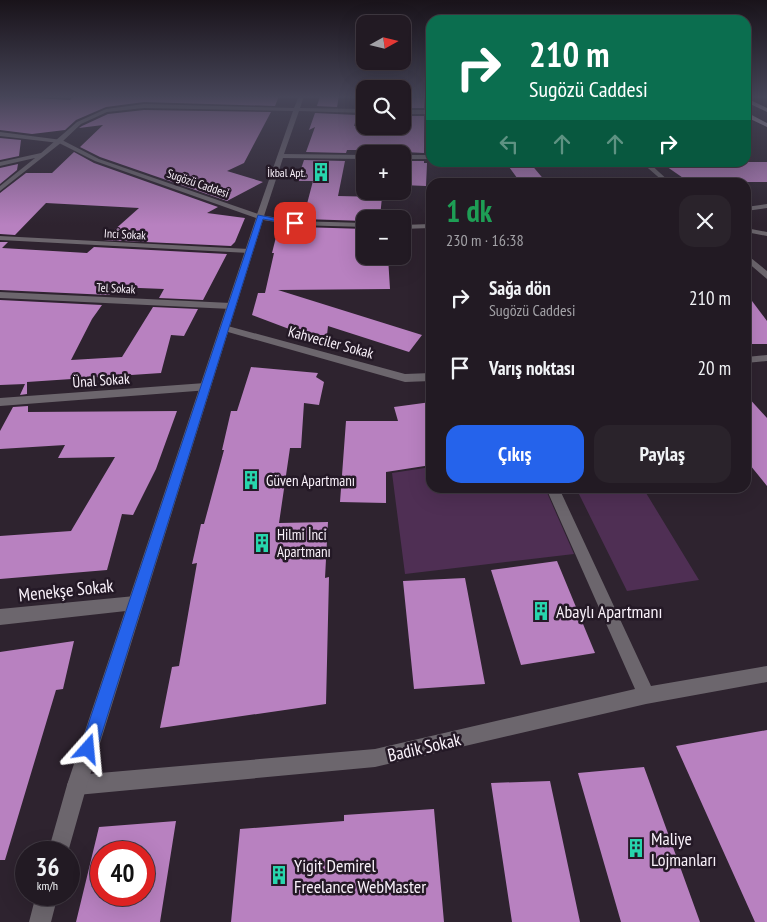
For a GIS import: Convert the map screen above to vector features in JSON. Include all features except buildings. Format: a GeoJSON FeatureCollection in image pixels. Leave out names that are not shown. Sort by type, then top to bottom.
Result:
{"type":"FeatureCollection","features":[{"type":"Feature","properties":{"kind":"street","name":"Sugözü Caddesi"},"geometry":{"type":"LineString","coordinates":[[43,139],[60,141],[97,160],[260,217],[295,223],[356,225]]}},
{"type":"Feature","properties":{"kind":"street"},"geometry":{"type":"LineString","coordinates":[[61,841],[76,785],[260,217],[287,139]]}},
{"type":"Feature","properties":{"kind":"street"},"geometry":{"type":"LineString","coordinates":[[0,189],[60,141]]}},
{"type":"Feature","properties":{"kind":"street"},"geometry":{"type":"LineString","coordinates":[[0,164],[44,154]]}},
{"type":"Feature","properties":{"kind":"street"},"geometry":{"type":"LineString","coordinates":[[281,156],[356,157]]}},
{"type":"Feature","properties":{"kind":"street"},"geometry":{"type":"LineString","coordinates":[[411,157],[426,157]]}},
{"type":"Feature","properties":{"kind":"street"},"geometry":{"type":"LineString","coordinates":[[650,167],[662,178]]}},
{"type":"Feature","properties":{"kind":"street"},"geometry":{"type":"LineString","coordinates":[[751,208],[767,206]]}},
{"type":"Feature","properties":{"kind":"street"},"geometry":{"type":"LineString","coordinates":[[411,227],[426,226]]}},
{"type":"Feature","properties":{"kind":"street"},"geometry":{"type":"LineString","coordinates":[[751,231],[767,234]]}},
{"type":"Feature","properties":{"kind":"street","name":"Inci Sokak"},"geometry":{"type":"LineString","coordinates":[[0,238],[249,251]]}},
{"type":"Feature","properties":{"kind":"street"},"geometry":{"type":"LineString","coordinates":[[751,261],[767,276]]}},
{"type":"Feature","properties":{"kind":"street","name":"Tel Sokak"},"geometry":{"type":"LineString","coordinates":[[0,295],[231,306]]}},
{"type":"Feature","properties":{"kind":"street","name":"Kahveciler Sokak"},"geometry":{"type":"LineString","coordinates":[[224,328],[405,378],[426,377]]}},
{"type":"Feature","properties":{"kind":"street"},"geometry":{"type":"LineString","coordinates":[[751,360],[767,358]]}},
{"type":"Feature","properties":{"kind":"street","name":"Ünal Sokak"},"geometry":{"type":"LineString","coordinates":[[0,402],[205,387]]}},
{"type":"Feature","properties":{"kind":"street"},"geometry":{"type":"LineString","coordinates":[[555,493],[646,695]]}},
{"type":"Feature","properties":{"kind":"street","name":"Menekşe Sokak"},"geometry":{"type":"LineString","coordinates":[[0,617],[135,603]]}},
{"type":"Feature","properties":{"kind":"street","name":"Badik Sokak"},"geometry":{"type":"LineString","coordinates":[[76,785],[375,758],[646,695],[767,674]]}},
{"type":"Feature","properties":{"kind":"street"},"geometry":{"type":"LineString","coordinates":[[40,922],[44,906]]}},
{"type":"Feature","properties":{"kind":"shaded area"},"geometry":{"type":"Polygon","coordinates":[[[426,468],[426,493],[547,493],[574,554],[405,574],[392,473],[426,468]]]}},
{"type":"Feature","properties":{"kind":"shaded area"},"geometry":{"type":"Polygon","coordinates":[[[578,493],[646,493],[699,580],[627,591],[578,493]]]}},
{"type":"Feature","properties":{"kind":"place","name":"İkbal Apt."},"geometry":{"type":"Point","coordinates":[321,172]}},
{"type":"Feature","properties":{"kind":"place","name":"Güven Apartmanı"},"geometry":{"type":"Point","coordinates":[251,480]}},
{"type":"Feature","properties":{"kind":"place","name":"Hilmi İnci Apartmanı"},"geometry":{"type":"Point","coordinates":[262,543]}},
{"type":"Feature","properties":{"kind":"place","name":"Abaylı Apartmanı"},"geometry":{"type":"Point","coordinates":[541,611]}},
{"type":"Feature","properties":{"kind":"place","name":"Maliye Lojmanları"},"geometry":{"type":"Point","coordinates":[636,848]}},
{"type":"Feature","properties":{"kind":"place","name":"Yigit Demirel Freelance WebMaster"},"geometry":{"type":"Point","coordinates":[279,875]}},
{"type":"Feature","properties":{"kind":"route"},"geometry":{"type":"LineString","coordinates":[[88,749],[260,217],[295,223]]}}]}
